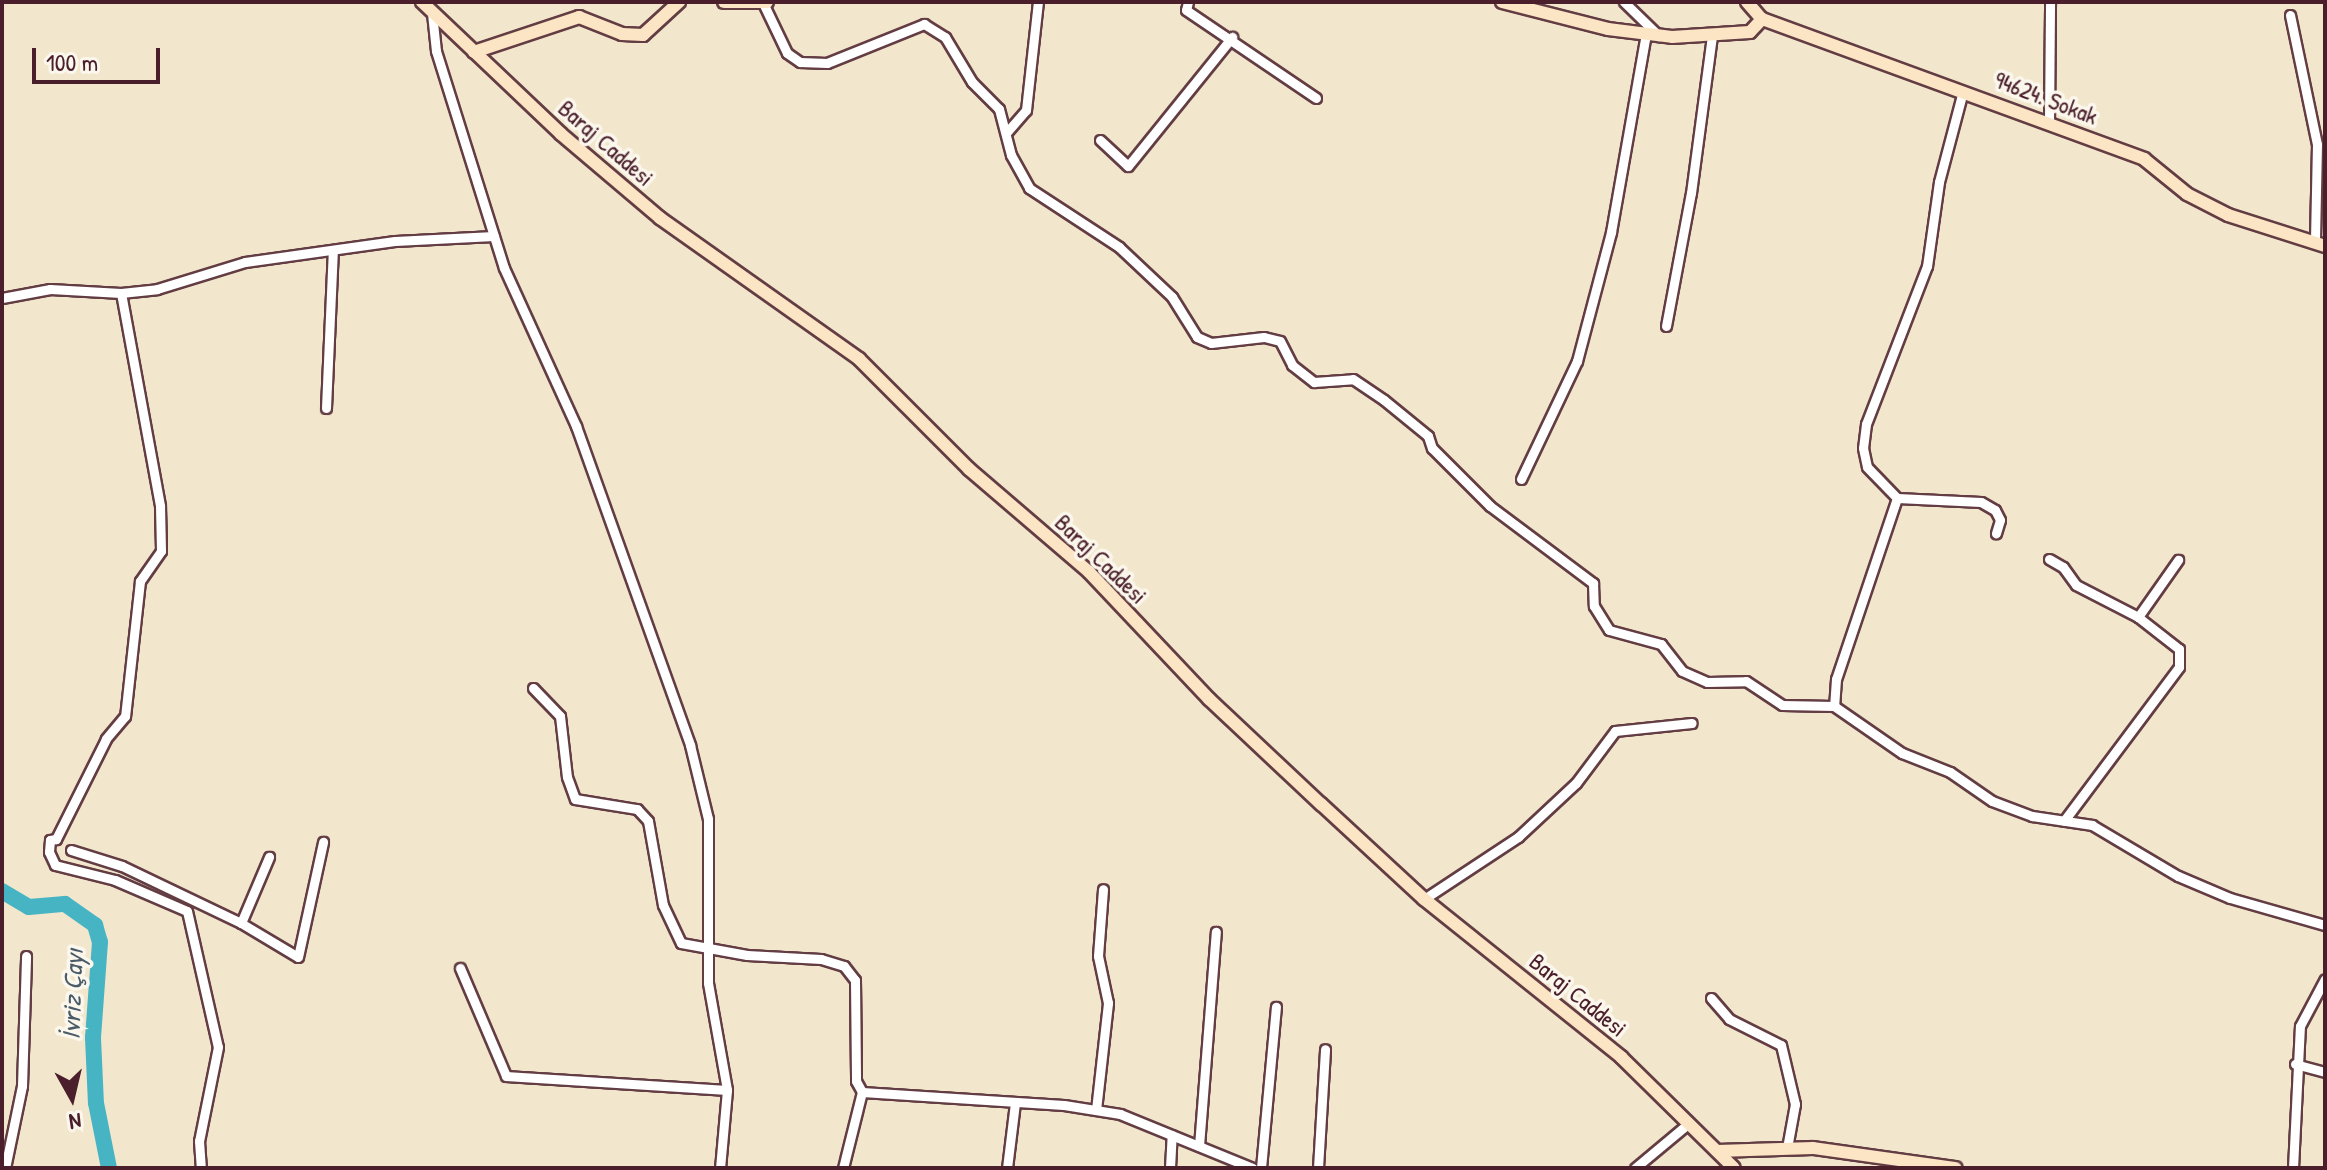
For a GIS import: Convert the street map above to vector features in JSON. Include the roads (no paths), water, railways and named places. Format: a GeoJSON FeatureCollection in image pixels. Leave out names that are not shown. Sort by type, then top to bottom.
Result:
{"type":"FeatureCollection","features":[{"type":"Feature","properties":{"kind":"main road","name":"Baraj Caddesi"},"geometry":{"type":"LineString","coordinates":[[422,2],[660,218],[859,359],[988,487],[1103,586],[1247,736],[1424,899],[1621,1057],[1729,1166]]}},
{"type":"Feature","properties":{"kind":"main road"},"geometry":{"type":"LineString","coordinates":[[474,52],[579,17],[622,34],[643,35],[679,2]]}},
{"type":"Feature","properties":{"kind":"main road"},"geometry":{"type":"LineString","coordinates":[[724,2],[766,4]]}},
{"type":"Feature","properties":{"kind":"main road"},"geometry":{"type":"LineString","coordinates":[[1502,2],[1652,35],[1750,32],[1762,19]]}},
{"type":"Feature","properties":{"kind":"main road","name":"94624. Sokak"},"geometry":{"type":"LineString","coordinates":[[1747,2],[1762,19],[2144,159],[2187,194],[2228,215],[2320,245]]}},
{"type":"Feature","properties":{"kind":"main road"},"geometry":{"type":"LineString","coordinates":[[1717,1151],[1787,1148],[1956,1168]]}},
{"type":"Feature","properties":{"kind":"street"},"geometry":{"type":"LineString","coordinates":[[1006,133],[1026,110],[1038,2]]}},
{"type":"Feature","properties":{"kind":"street"},"geometry":{"type":"LineString","coordinates":[[1188,2],[1186,10],[1232,37],[1316,98]]}},
{"type":"Feature","properties":{"kind":"street"},"geometry":{"type":"LineString","coordinates":[[1521,479],[1577,361],[1611,232],[1652,35],[1624,2]]}},
{"type":"Feature","properties":{"kind":"street"},"geometry":{"type":"LineString","coordinates":[[2049,123],[2050,2]]}},
{"type":"Feature","properties":{"kind":"street"},"geometry":{"type":"LineString","coordinates":[[766,4],[787,53],[800,62],[827,63],[924,24],[945,37],[972,82],[999,109],[1011,155],[1029,188],[1119,247],[1172,297],[1197,337],[1211,343],[1264,337],[1280,341],[1292,365],[1314,382],[1353,379],[1384,400],[1428,436],[1432,448],[1490,506],[1593,583],[1594,606],[1609,630],[1661,644],[1682,671],[1707,682],[1746,681],[1782,705],[1834,706],[1902,753],[1950,772],[1992,801],[2064,821],[2092,825],[2178,876],[2230,898],[2325,925]]}},
{"type":"Feature","properties":{"kind":"street"},"geometry":{"type":"LineString","coordinates":[[432,13],[436,51],[494,236],[576,426],[690,745],[708,819],[705,947],[727,1090],[720,1168]]}},
{"type":"Feature","properties":{"kind":"street"},"geometry":{"type":"LineString","coordinates":[[2290,15],[2317,144],[2320,245]]}},
{"type":"Feature","properties":{"kind":"street"},"geometry":{"type":"LineString","coordinates":[[1666,326],[1691,193],[1712,35]]}},
{"type":"Feature","properties":{"kind":"street"},"geometry":{"type":"LineString","coordinates":[[1100,140],[1128,166],[1232,37]]}},
{"type":"Feature","properties":{"kind":"street"},"geometry":{"type":"LineString","coordinates":[[1963,91],[1939,182],[1927,266],[1866,424],[1863,448],[1867,467],[1897,498],[1981,502],[1995,510],[2000,520],[1996,533]]}},
{"type":"Feature","properties":{"kind":"street"},"geometry":{"type":"LineString","coordinates":[[2,298],[50,289],[121,293],[157,289],[245,262],[333,250],[494,236]]}},
{"type":"Feature","properties":{"kind":"street"},"geometry":{"type":"LineString","coordinates":[[326,408],[333,250]]}},
{"type":"Feature","properties":{"kind":"street"},"geometry":{"type":"LineString","coordinates":[[121,293],[160,506],[161,551],[140,581],[125,716],[106,739],[56,839],[50,840],[49,852],[55,865],[115,880],[187,911]]}},
{"type":"Feature","properties":{"kind":"street"},"geometry":{"type":"LineString","coordinates":[[1834,706],[1836,679],[1897,498]]}},
{"type":"Feature","properties":{"kind":"street"},"geometry":{"type":"LineString","coordinates":[[2049,559],[2063,567],[2076,585],[2138,617],[2179,649],[2179,667],[2064,821]]}},
{"type":"Feature","properties":{"kind":"street"},"geometry":{"type":"LineString","coordinates":[[2138,617],[2178,560]]}},
{"type":"Feature","properties":{"kind":"street"},"geometry":{"type":"LineString","coordinates":[[533,688],[560,716],[567,777],[575,799],[643,813],[653,833],[663,905],[673,934],[681,943],[821,959],[844,966],[855,980],[856,1081],[862,1092],[843,1168]]}},
{"type":"Feature","properties":{"kind":"street"},"geometry":{"type":"LineString","coordinates":[[1424,899],[1518,837],[1576,783],[1615,731],[1692,723]]}},
{"type":"Feature","properties":{"kind":"street"},"geometry":{"type":"LineString","coordinates":[[71,850],[122,866],[241,923],[298,957],[323,842]]}},
{"type":"Feature","properties":{"kind":"street"},"geometry":{"type":"LineString","coordinates":[[241,923],[269,857]]}},
{"type":"Feature","properties":{"kind":"street"},"geometry":{"type":"LineString","coordinates":[[1096,1110],[1108,1003],[1098,956],[1103,889]]}},
{"type":"Feature","properties":{"kind":"street"},"geometry":{"type":"LineString","coordinates":[[187,911],[194,902]]}},
{"type":"Feature","properties":{"kind":"street"},"geometry":{"type":"LineString","coordinates":[[187,911],[218,1047],[199,1141],[201,1168]]}},
{"type":"Feature","properties":{"kind":"street"},"geometry":{"type":"LineString","coordinates":[[1199,1146],[1216,932]]}},
{"type":"Feature","properties":{"kind":"street"},"geometry":{"type":"LineString","coordinates":[[5,1168],[22,1086],[26,956]]}},
{"type":"Feature","properties":{"kind":"street"},"geometry":{"type":"LineString","coordinates":[[460,968],[506,1076],[727,1090]]}},
{"type":"Feature","properties":{"kind":"street"},"geometry":{"type":"LineString","coordinates":[[2293,1168],[2295,1064],[2300,1026],[2325,979]]}},
{"type":"Feature","properties":{"kind":"street"},"geometry":{"type":"LineString","coordinates":[[1711,998],[1729,1019],[1781,1045],[1795,1104],[1787,1148]]}},
{"type":"Feature","properties":{"kind":"street"},"geometry":{"type":"LineString","coordinates":[[1261,1168],[1276,1007]]}},
{"type":"Feature","properties":{"kind":"street"},"geometry":{"type":"LineString","coordinates":[[1318,1168],[1325,1049]]}},
{"type":"Feature","properties":{"kind":"street"},"geometry":{"type":"LineString","coordinates":[[2295,1064],[2325,1072]]}},
{"type":"Feature","properties":{"kind":"street"},"geometry":{"type":"LineString","coordinates":[[862,1092],[1096,1110],[1172,1135],[1252,1168]]}},
{"type":"Feature","properties":{"kind":"street"},"geometry":{"type":"LineString","coordinates":[[1007,1168],[1015,1103]]}},
{"type":"Feature","properties":{"kind":"street"},"geometry":{"type":"LineString","coordinates":[[1635,1168],[1689,1123]]}},
{"type":"Feature","properties":{"kind":"street"},"geometry":{"type":"LineString","coordinates":[[1170,1168],[1172,1135]]}},
{"type":"Feature","properties":{"kind":"waterway","name":"İvriz Çayı"},"geometry":{"type":"LineString","coordinates":[[2,891],[29,907],[65,904],[95,925],[100,942],[93,1038],[96,1103],[109,1168]]}}]}
